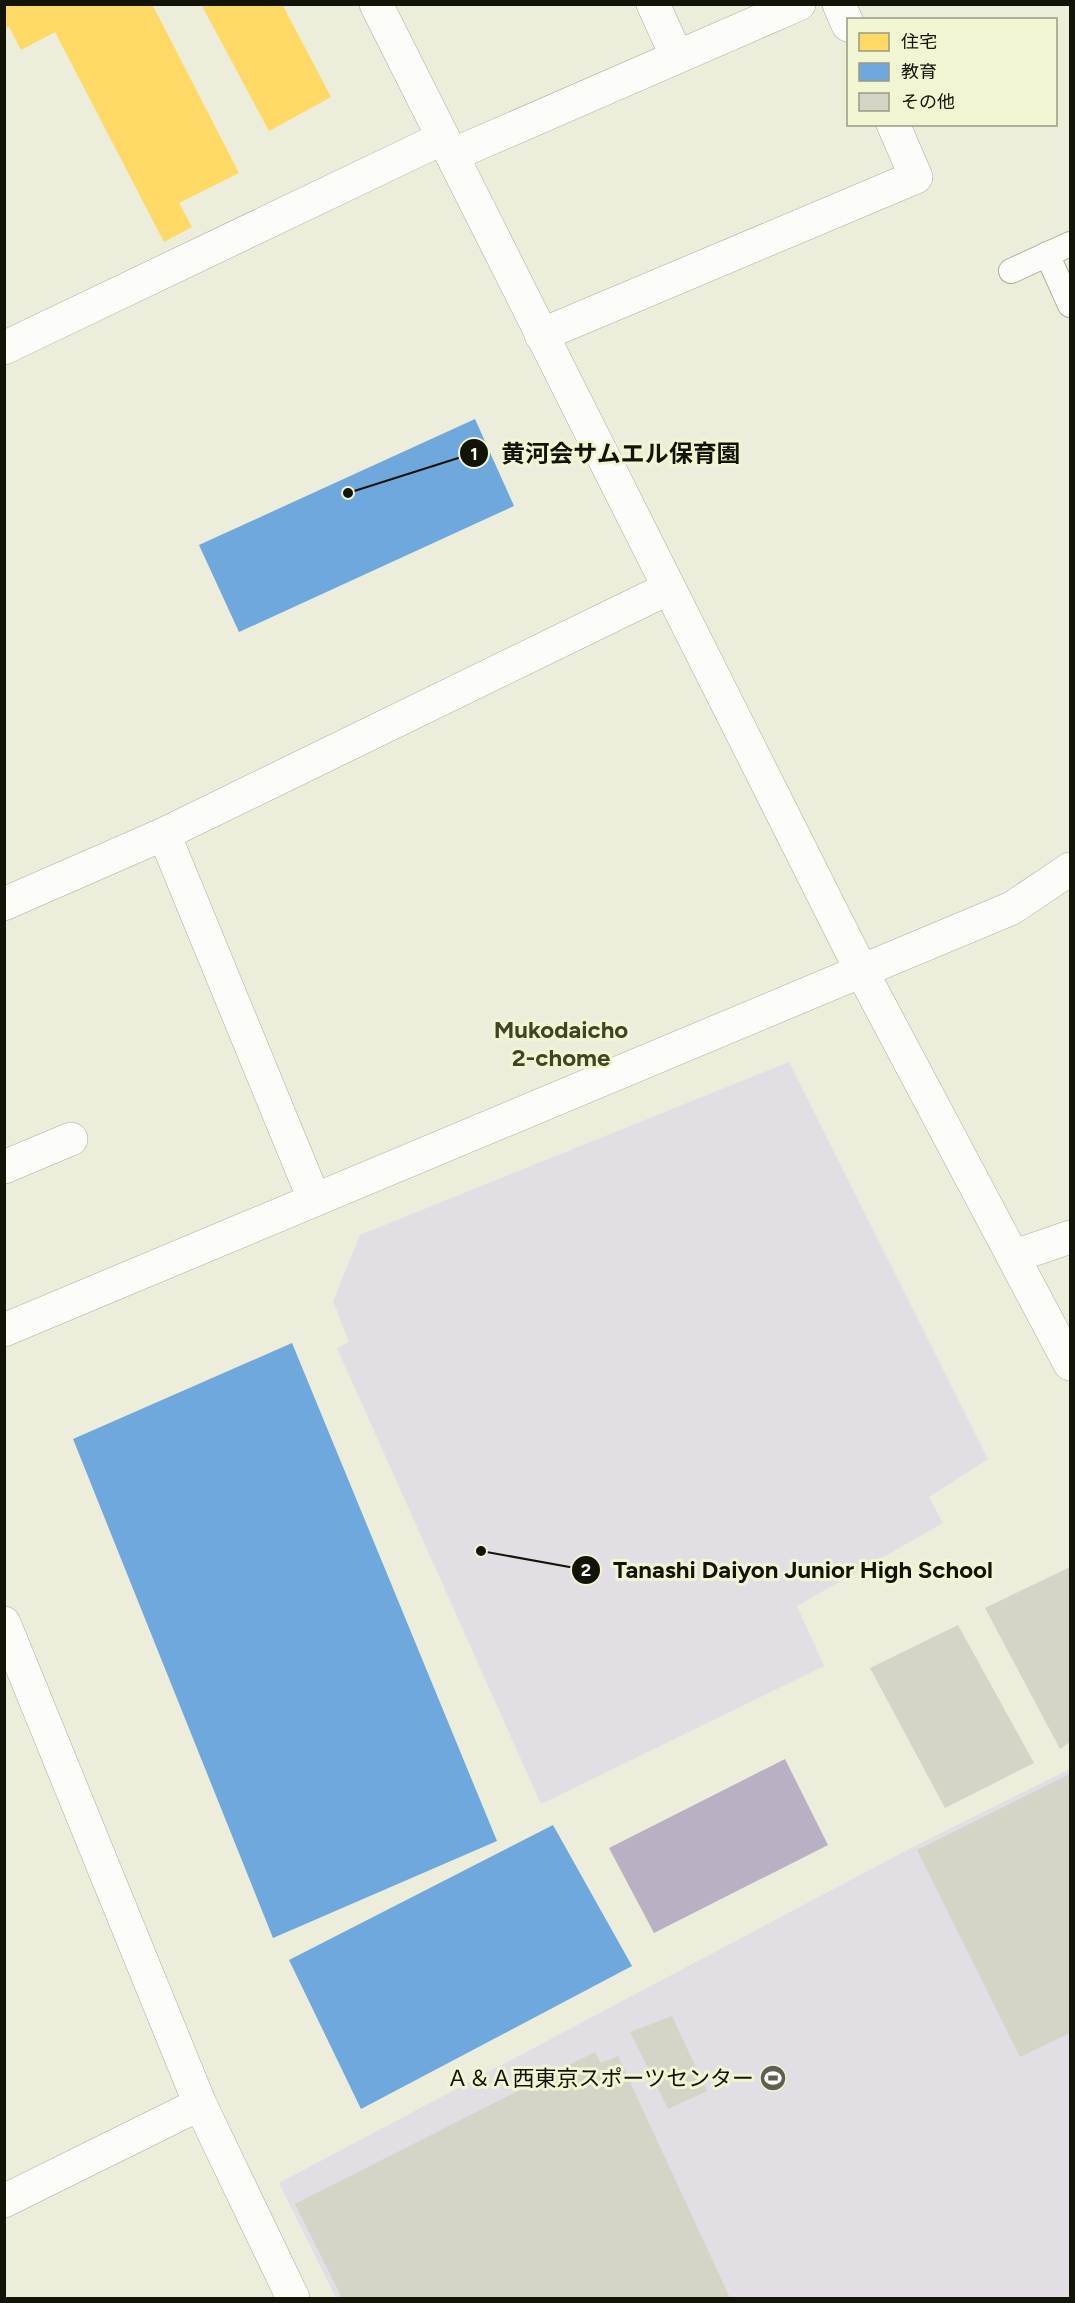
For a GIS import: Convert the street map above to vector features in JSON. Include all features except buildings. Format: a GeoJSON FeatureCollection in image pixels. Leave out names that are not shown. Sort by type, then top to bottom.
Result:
{"type":"FeatureCollection","features":[{"type":"Feature","properties":{"kind":"street"},"geometry":{"type":"LineString","coordinates":[[376,4],[861,970],[1071,1364]]}},
{"type":"Feature","properties":{"kind":"street"},"geometry":{"type":"LineString","coordinates":[[653,4],[677,57]]}},
{"type":"Feature","properties":{"kind":"street"},"geometry":{"type":"LineString","coordinates":[[4,348],[447,146],[677,57],[799,4]]}},
{"type":"Feature","properties":{"kind":"street"},"geometry":{"type":"LineString","coordinates":[[839,4],[847,21]]}},
{"type":"Feature","properties":{"kind":"street"},"geometry":{"type":"LineString","coordinates":[[541,334],[916,177],[894,126]]}},
{"type":"Feature","properties":{"kind":"street"},"geometry":{"type":"LineString","coordinates":[[4,904],[164,834],[669,588]]}},
{"type":"Feature","properties":{"kind":"street"},"geometry":{"type":"LineString","coordinates":[[164,834],[314,1198]]}},
{"type":"Feature","properties":{"kind":"street"},"geometry":{"type":"LineString","coordinates":[[4,1330],[314,1198],[1012,908],[1071,869]]}},
{"type":"Feature","properties":{"kind":"street"},"geometry":{"type":"LineString","coordinates":[[4,1167],[71,1139]]}},
{"type":"Feature","properties":{"kind":"street"},"geometry":{"type":"LineString","coordinates":[[1015,1256],[1071,1237]]}},
{"type":"Feature","properties":{"kind":"street"},"geometry":{"type":"LineString","coordinates":[[4,1623],[200,2104],[293,2298]]}},
{"type":"Feature","properties":{"kind":"street"},"geometry":{"type":"LineString","coordinates":[[4,2201],[200,2104]]}},
{"type":"Feature","properties":{"kind":"lane"},"geometry":{"type":"LineString","coordinates":[[1011,271],[1071,244]]}},
{"type":"Feature","properties":{"kind":"lane"},"geometry":{"type":"LineString","coordinates":[[1047,255],[1071,305]]}},
{"type":"Feature","properties":{"kind":"shaded area"},"geometry":{"type":"Polygon","coordinates":[[[789,1062],[988,1459],[929,1497],[943,1523],[797,1606],[824,1666],[541,1804],[337,1348],[349,1342],[333,1301],[360,1235],[789,1062]]]}},
{"type":"Feature","properties":{"kind":"shaded area"},"geometry":{"type":"Polygon","coordinates":[[[785,1759],[828,1845],[654,1933],[609,1848],[785,1759]]]}},
{"type":"Feature","properties":{"kind":"shaded area","name":"Ａ＆Ａ西東京スポーツセンター"},"geometry":{"type":"Polygon","coordinates":[[[1070,1769],[1070,2298],[336,2298],[279,2183],[913,1847],[1070,1769]]]}},
{"type":"Feature","properties":{"kind":"place","name":"黄河会サムエル保育園"},"geometry":{"type":"Point","coordinates":[348,493]}},
{"type":"Feature","properties":{"kind":"place","name":"Tanashi Daiyon Junior High School"},"geometry":{"type":"Point","coordinates":[481,1551]}},
{"type":"Feature","properties":{"kind":"place","name":"Ａ＆Ａ西東京スポーツセンター"},"geometry":{"type":"Point","coordinates":[773,2078]}},
{"type":"Feature","properties":{"kind":"district","name":"Mukodaicho 2-chome"},"geometry":{"type":"Point","coordinates":[561,1043]}}]}
